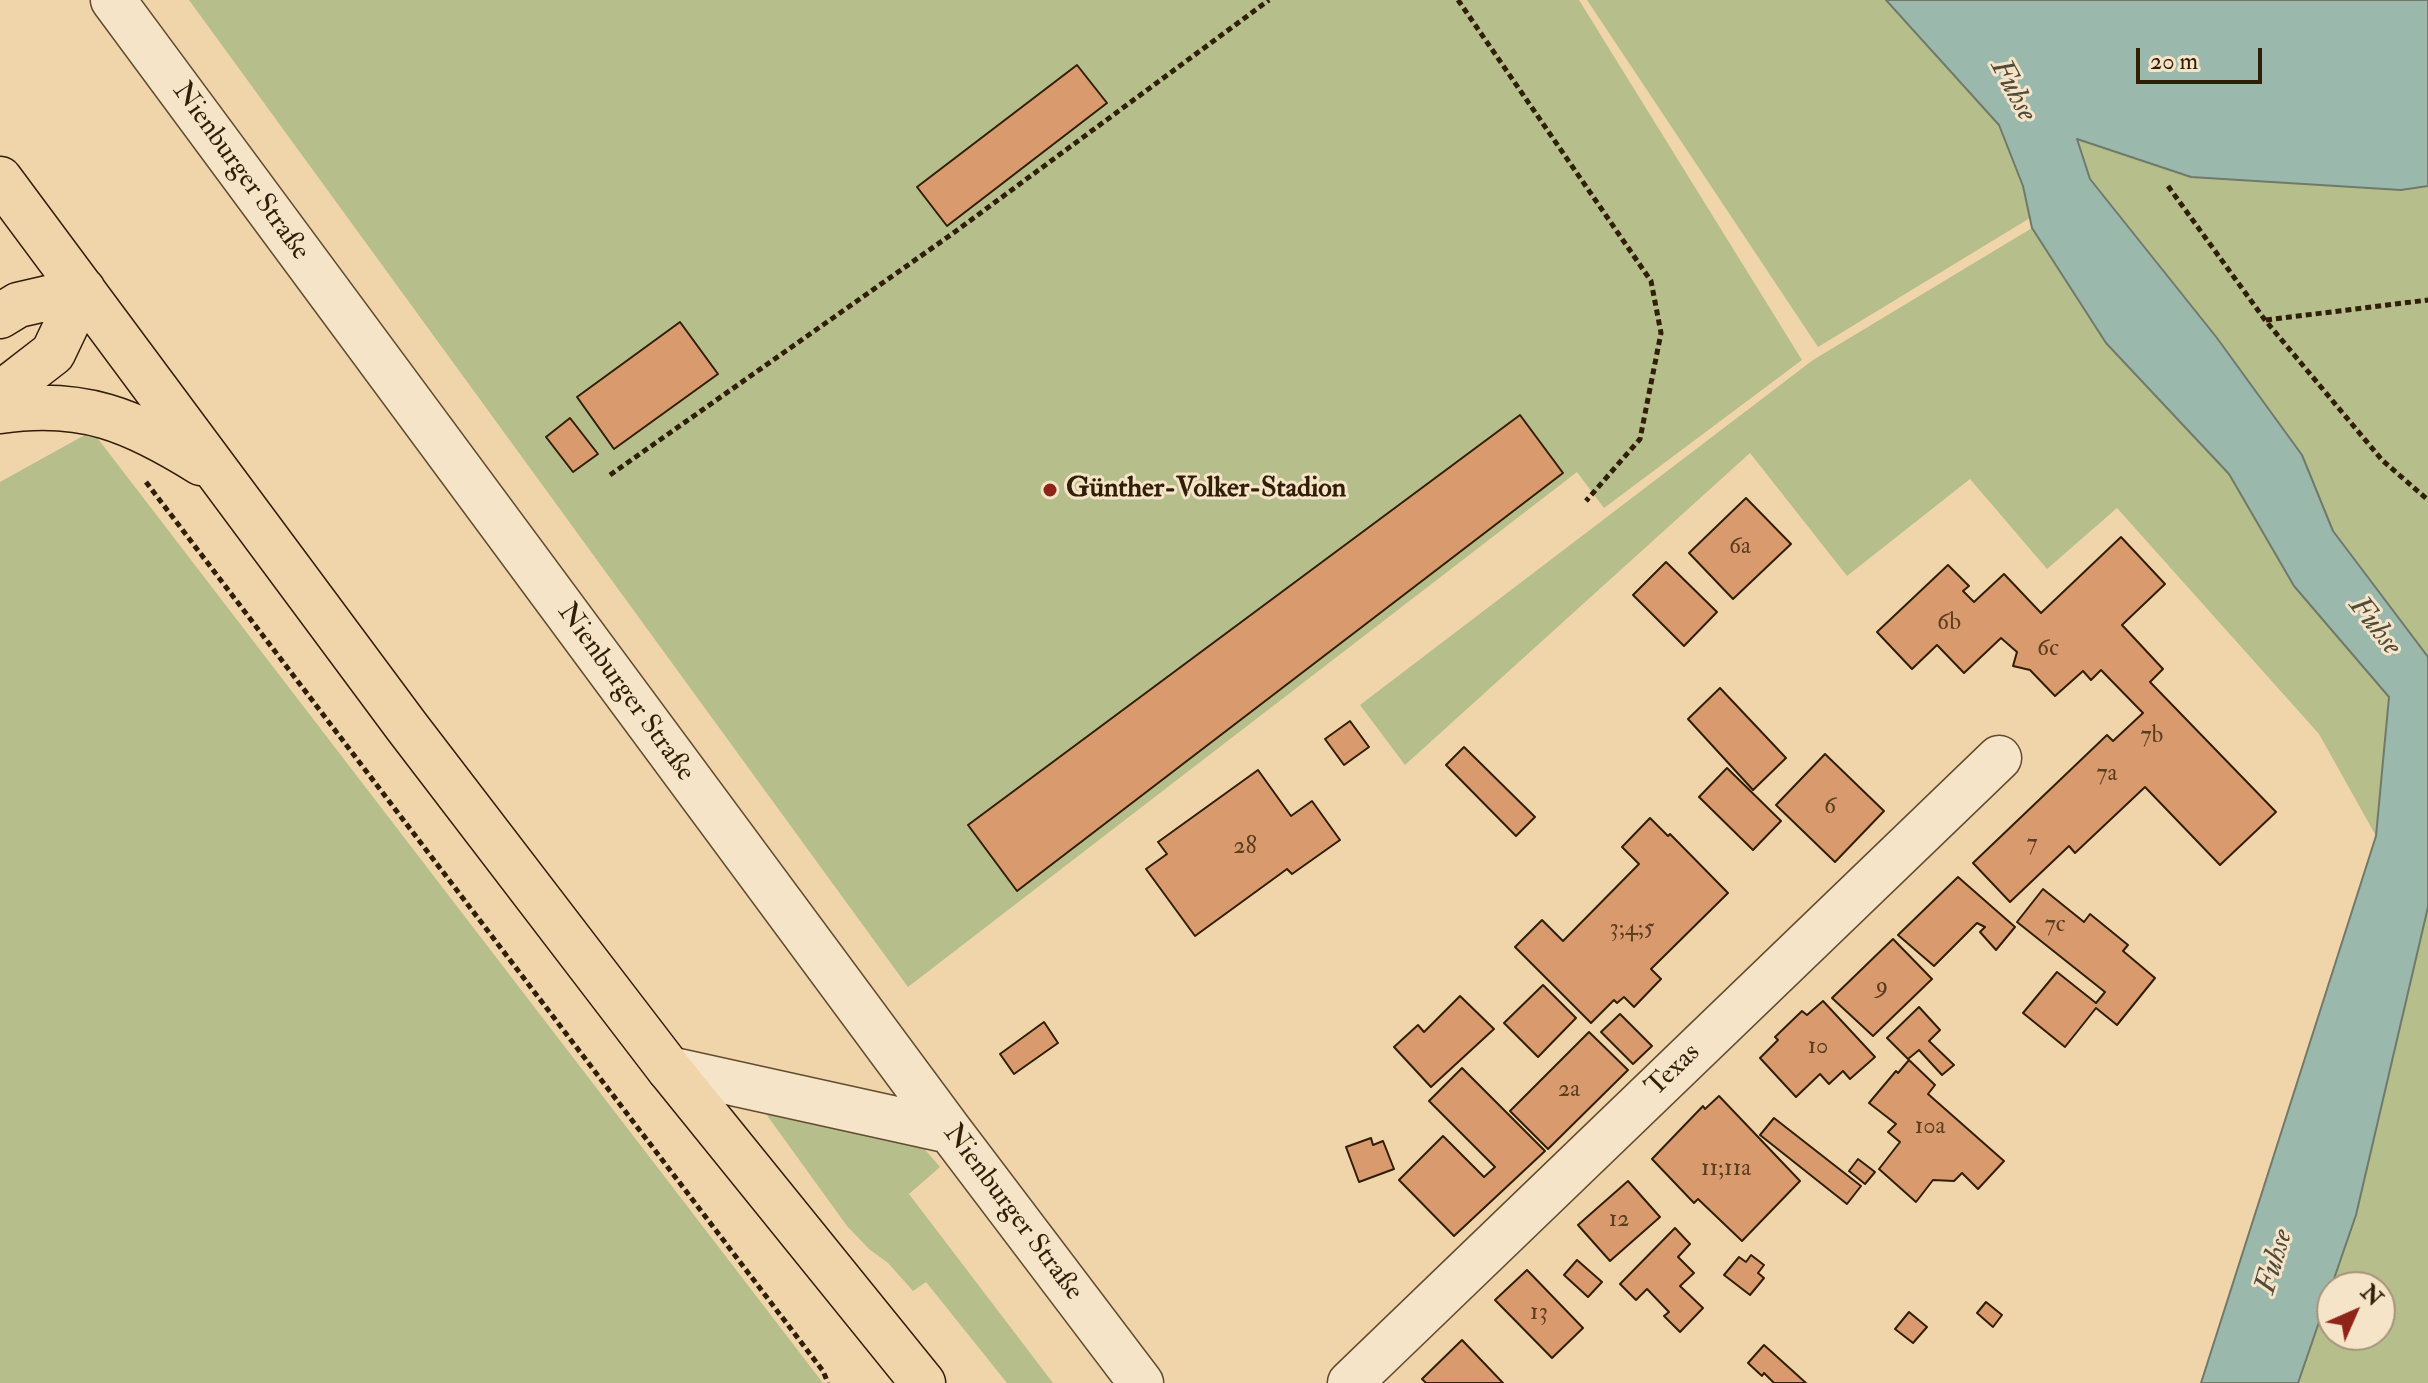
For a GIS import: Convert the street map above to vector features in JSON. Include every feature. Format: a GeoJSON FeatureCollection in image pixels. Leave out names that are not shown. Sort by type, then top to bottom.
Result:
{"type":"FeatureCollection","features":[{"type":"Feature","properties":{"kind":"main road"},"geometry":{"type":"LineString","coordinates":[[0,179],[407,727],[669,1069],[923,1383]]}},
{"type":"Feature","properties":{"kind":"main road"},"geometry":{"type":"LineString","coordinates":[[0,316],[18,305],[83,290]]}},
{"type":"Feature","properties":{"kind":"main road"},"geometry":{"type":"LineString","coordinates":[[0,394],[53,353],[83,290]]}},
{"type":"Feature","properties":{"kind":"main road"},"geometry":{"type":"LineString","coordinates":[[0,411],[43,407],[91,410],[123,420],[165,440],[220,475]]}},
{"type":"Feature","properties":{"kind":"street","name":"Nienburger Straße"},"geometry":{"type":"LineString","coordinates":[[113,0],[950,1131],[1141,1383]]}},
{"type":"Feature","properties":{"kind":"street","name":"Texas"},"geometry":{"type":"LineString","coordinates":[[1350,1383],[1999,758]]}},
{"type":"Feature","properties":{"kind":"street"},"geometry":{"type":"LineString","coordinates":[[669,1069],[950,1131]]}},
{"type":"Feature","properties":{"kind":"path"},"geometry":{"type":"LineString","coordinates":[[610,475],[952,234],[1269,0]]}},
{"type":"Feature","properties":{"kind":"path"},"geometry":{"type":"LineString","coordinates":[[1458,0],[1651,281],[1661,333],[1640,439],[1586,501]]}},
{"type":"Feature","properties":{"kind":"path"},"geometry":{"type":"LineString","coordinates":[[2168,186],[2265,320],[2382,460],[2428,500]]}},
{"type":"Feature","properties":{"kind":"path"},"geometry":{"type":"LineString","coordinates":[[2265,320],[2428,300]]}},
{"type":"Feature","properties":{"kind":"path"},"geometry":{"type":"LineString","coordinates":[[139,474],[814,1358],[828,1383]]}},
{"type":"Feature","properties":{"kind":"green space","name":"Günther-Volker-Stadion"},"geometry":{"type":"Polygon","coordinates":[[[189,0],[1579,0],[1802,360],[1604,508],[1577,472],[908,987],[189,0]]]}},
{"type":"Feature","properties":{"kind":"green space"},"geometry":{"type":"Polygon","coordinates":[[[1587,0],[1886,0],[1999,125],[2023,186],[2030,218],[1818,347],[1587,0]]]}},
{"type":"Feature","properties":{"kind":"green space"},"geometry":{"type":"Polygon","coordinates":[[[2076,138],[2191,177],[2401,190],[2428,186],[2428,657],[2333,531],[2302,455],[2217,338],[2090,179],[2076,138]]]}},
{"type":"Feature","properties":{"kind":"green space"},"geometry":{"type":"Polygon","coordinates":[[[2032,228],[2106,343],[2229,474],[2294,586],[2389,697],[2376,836],[2319,734],[2117,508],[2047,569],[1970,479],[1847,576],[1750,453],[1405,765],[1360,705],[1813,360],[2032,228]]]}},
{"type":"Feature","properties":{"kind":"green space"},"geometry":{"type":"Polygon","coordinates":[[[92,431],[823,1383],[0,1383],[0,482],[92,431]]]}},
{"type":"Feature","properties":{"kind":"green space"},"geometry":{"type":"Polygon","coordinates":[[[2428,907],[2428,1383],[2298,1383],[2316,1331],[2316,1351],[2396,1351],[2396,1271],[2337,1271],[2356,1215],[2428,907]]]}},
{"type":"Feature","properties":{"kind":"green space"},"geometry":{"type":"Polygon","coordinates":[[[761,1107],[922,1146],[940,1167],[909,1194],[1053,1383],[1007,1383],[926,1282],[913,1291],[888,1263],[847,1226],[761,1107]]]}},
{"type":"Feature","properties":{"kind":"water","name":"Fuhse"},"geometry":{"type":"Polygon","coordinates":[[[1886,0],[2428,0],[2428,186],[2401,190],[2191,177],[2077,139],[2090,179],[2217,338],[2302,455],[2333,531],[2428,657],[2428,907],[2356,1215],[2337,1271],[2316,1271],[2316,1331],[2298,1383],[2201,1383],[2376,836],[2389,697],[2294,586],[2229,474],[2106,343],[2032,228],[2023,186],[1999,125],[1886,0]]]}},
{"type":"Feature","properties":{"kind":"building"},"geometry":{"type":"Polygon","coordinates":[[[1077,65],[1107,103],[947,226],[917,187],[1077,65]]]}},
{"type":"Feature","properties":{"kind":"building"},"geometry":{"type":"Polygon","coordinates":[[[680,322],[718,374],[614,449],[577,397],[680,322]]]}},
{"type":"Feature","properties":{"kind":"building"},"geometry":{"type":"Polygon","coordinates":[[[1520,415],[1563,473],[1017,891],[968,825],[1520,415]]]}},
{"type":"Feature","properties":{"kind":"building"},"geometry":{"type":"Polygon","coordinates":[[[570,418],[598,454],[573,472],[546,437],[570,418]]]}},
{"type":"Feature","properties":{"kind":"building"},"geometry":{"type":"Polygon","coordinates":[[[1746,498],[1791,544],[1733,599],[1689,553],[1746,498]]]}},
{"type":"Feature","properties":{"kind":"building"},"geometry":{"type":"Polygon","coordinates":[[[2121,537],[2165,584],[2122,625],[2163,669],[2150,682],[2276,812],[2220,865],[2145,787],[2075,853],[2069,846],[2010,902],[1973,863],[2107,735],[2113,741],[2143,713],[2101,670],[2091,680],[2083,671],[2055,696],[2030,670],[2013,666],[2017,652],[2001,638],[1964,673],[1937,645],[1912,669],[1877,632],[1948,565],[1969,586],[1963,591],[1974,602],[2004,574],[2041,613],[2121,537]]]}},
{"type":"Feature","properties":{"kind":"building"},"geometry":{"type":"Polygon","coordinates":[[[1666,562],[1717,612],[1684,646],[1633,595],[1666,562]]]}},
{"type":"Feature","properties":{"kind":"building"},"geometry":{"type":"Polygon","coordinates":[[[1720,688],[1786,758],[1753,790],[1688,719],[1720,688]]]}},
{"type":"Feature","properties":{"kind":"building"},"geometry":{"type":"Polygon","coordinates":[[[1350,721],[1369,747],[1344,765],[1325,739],[1350,721]]]}},
{"type":"Feature","properties":{"kind":"building"},"geometry":{"type":"Polygon","coordinates":[[[1464,747],[1535,817],[1516,836],[1446,765],[1464,747]]]}},
{"type":"Feature","properties":{"kind":"building"},"geometry":{"type":"Polygon","coordinates":[[[1825,754],[1884,811],[1835,862],[1776,805],[1825,754]]]}},
{"type":"Feature","properties":{"kind":"building"},"geometry":{"type":"Polygon","coordinates":[[[1727,768],[1781,821],[1753,850],[1699,797],[1727,768]]]}},
{"type":"Feature","properties":{"kind":"building"},"geometry":{"type":"Polygon","coordinates":[[[1258,770],[1291,816],[1312,801],[1340,840],[1292,874],[1287,869],[1195,936],[1146,869],[1167,854],[1158,842],[1258,770]]]}},
{"type":"Feature","properties":{"kind":"building"},"geometry":{"type":"Polygon","coordinates":[[[1650,818],[1728,893],[1651,969],[1661,979],[1634,1007],[1624,997],[1617,1003],[1614,1000],[1591,1023],[1515,947],[1542,920],[1563,941],[1639,864],[1622,847],[1650,818]]]}},
{"type":"Feature","properties":{"kind":"building"},"geometry":{"type":"Polygon","coordinates":[[[1958,877],[2015,927],[1996,950],[1980,932],[1985,927],[1977,923],[1934,966],[1898,935],[1958,877]]]}},
{"type":"Feature","properties":{"kind":"building"},"geometry":{"type":"Polygon","coordinates":[[[2043,889],[2084,922],[2090,914],[2128,945],[2123,951],[2155,978],[2117,1025],[2096,1008],[2065,1047],[2023,1013],[2057,972],[2096,1003],[2105,992],[2017,922],[2043,889]]]}},
{"type":"Feature","properties":{"kind":"building"},"geometry":{"type":"Polygon","coordinates":[[[1893,939],[1932,979],[1873,1036],[1832,998],[1893,939]]]}},
{"type":"Feature","properties":{"kind":"building"},"geometry":{"type":"Polygon","coordinates":[[[1543,985],[1576,1018],[1538,1057],[1504,1023],[1543,985]]]}},
{"type":"Feature","properties":{"kind":"building"},"geometry":{"type":"Polygon","coordinates":[[[1460,996],[1494,1029],[1431,1087],[1394,1047],[1418,1025],[1424,1032],[1460,996]]]}},
{"type":"Feature","properties":{"kind":"building"},"geometry":{"type":"Polygon","coordinates":[[[1823,1001],[1875,1057],[1850,1079],[1843,1071],[1829,1084],[1820,1074],[1796,1097],[1760,1058],[1778,1040],[1775,1037],[1802,1011],[1807,1015],[1823,1001]]]}},
{"type":"Feature","properties":{"kind":"building"},"geometry":{"type":"Polygon","coordinates":[[[1919,1007],[1940,1030],[1929,1041],[1954,1065],[1942,1075],[1919,1050],[1908,1059],[1887,1038],[1919,1007]]]}},
{"type":"Feature","properties":{"kind":"building"},"geometry":{"type":"Polygon","coordinates":[[[1620,1014],[1652,1046],[1633,1064],[1601,1032],[1620,1014]]]}},
{"type":"Feature","properties":{"kind":"building"},"geometry":{"type":"Polygon","coordinates":[[[1044,1022],[1058,1043],[1014,1074],[1000,1054],[1044,1022]]]}},
{"type":"Feature","properties":{"kind":"building"},"geometry":{"type":"Polygon","coordinates":[[[1589,1032],[1628,1070],[1548,1149],[1510,1111],[1589,1032]]]}},
{"type":"Feature","properties":{"kind":"building"},"geometry":{"type":"Polygon","coordinates":[[[1909,1060],[1935,1085],[1928,1094],[2004,1161],[1978,1189],[1962,1173],[1954,1181],[1933,1180],[1916,1202],[1879,1169],[1900,1142],[1888,1132],[1896,1124],[1869,1103],[1909,1060]]]}},
{"type":"Feature","properties":{"kind":"building"},"geometry":{"type":"Polygon","coordinates":[[[1462,1068],[1545,1151],[1454,1236],[1399,1180],[1443,1136],[1484,1177],[1495,1167],[1429,1101],[1462,1068]]]}},
{"type":"Feature","properties":{"kind":"building"},"geometry":{"type":"Polygon","coordinates":[[[1719,1096],[1800,1181],[1742,1241],[1698,1199],[1694,1203],[1652,1159],[1703,1106],[1705,1109],[1719,1096]]]}},
{"type":"Feature","properties":{"kind":"building"},"geometry":{"type":"Polygon","coordinates":[[[1774,1118],[1861,1186],[1847,1204],[1760,1135],[1774,1118]]]}},
{"type":"Feature","properties":{"kind":"building"},"geometry":{"type":"Polygon","coordinates":[[[1371,1138],[1373,1145],[1383,1141],[1394,1169],[1359,1182],[1346,1147],[1371,1138]]]}},
{"type":"Feature","properties":{"kind":"building"},"geometry":{"type":"Polygon","coordinates":[[[1858,1159],[1875,1172],[1865,1184],[1849,1171],[1858,1159]]]}},
{"type":"Feature","properties":{"kind":"building"},"geometry":{"type":"Polygon","coordinates":[[[1628,1181],[1660,1217],[1610,1261],[1578,1225],[1628,1181]]]}},
{"type":"Feature","properties":{"kind":"building"},"geometry":{"type":"Polygon","coordinates":[[[1675,1228],[1690,1244],[1678,1257],[1694,1273],[1680,1286],[1703,1308],[1680,1332],[1664,1316],[1669,1312],[1647,1289],[1636,1300],[1620,1284],[1675,1228]]]}},
{"type":"Feature","properties":{"kind":"building"},"geometry":{"type":"Polygon","coordinates":[[[1751,1255],[1764,1265],[1758,1273],[1764,1278],[1750,1295],[1724,1275],[1739,1257],[1746,1262],[1751,1255]]]}},
{"type":"Feature","properties":{"kind":"building"},"geometry":{"type":"Polygon","coordinates":[[[1577,1260],[1602,1282],[1588,1297],[1564,1275],[1577,1260]]]}},
{"type":"Feature","properties":{"kind":"building"},"geometry":{"type":"Polygon","coordinates":[[[1527,1270],[1583,1328],[1552,1358],[1495,1300],[1527,1270]]]}},
{"type":"Feature","properties":{"kind":"building"},"geometry":{"type":"Polygon","coordinates":[[[1986,1302],[2002,1315],[1993,1327],[1977,1313],[1986,1302]]]}},
{"type":"Feature","properties":{"kind":"building"},"geometry":{"type":"Polygon","coordinates":[[[1909,1312],[1927,1327],[1913,1343],[1895,1329],[1909,1312]]]}},
{"type":"Feature","properties":{"kind":"building"},"geometry":{"type":"Polygon","coordinates":[[[1462,1340],[1503,1383],[1426,1383],[1422,1379],[1462,1340]]]}},
{"type":"Feature","properties":{"kind":"building"},"geometry":{"type":"Polygon","coordinates":[[[1764,1345],[1806,1383],[1774,1383],[1764,1373],[1762,1376],[1748,1363],[1764,1345]]]}},
{"type":"Feature","properties":{"kind":"place","name":"Günther-Volker-Stadion"},"geometry":{"type":"Point","coordinates":[1050,490]}}]}
